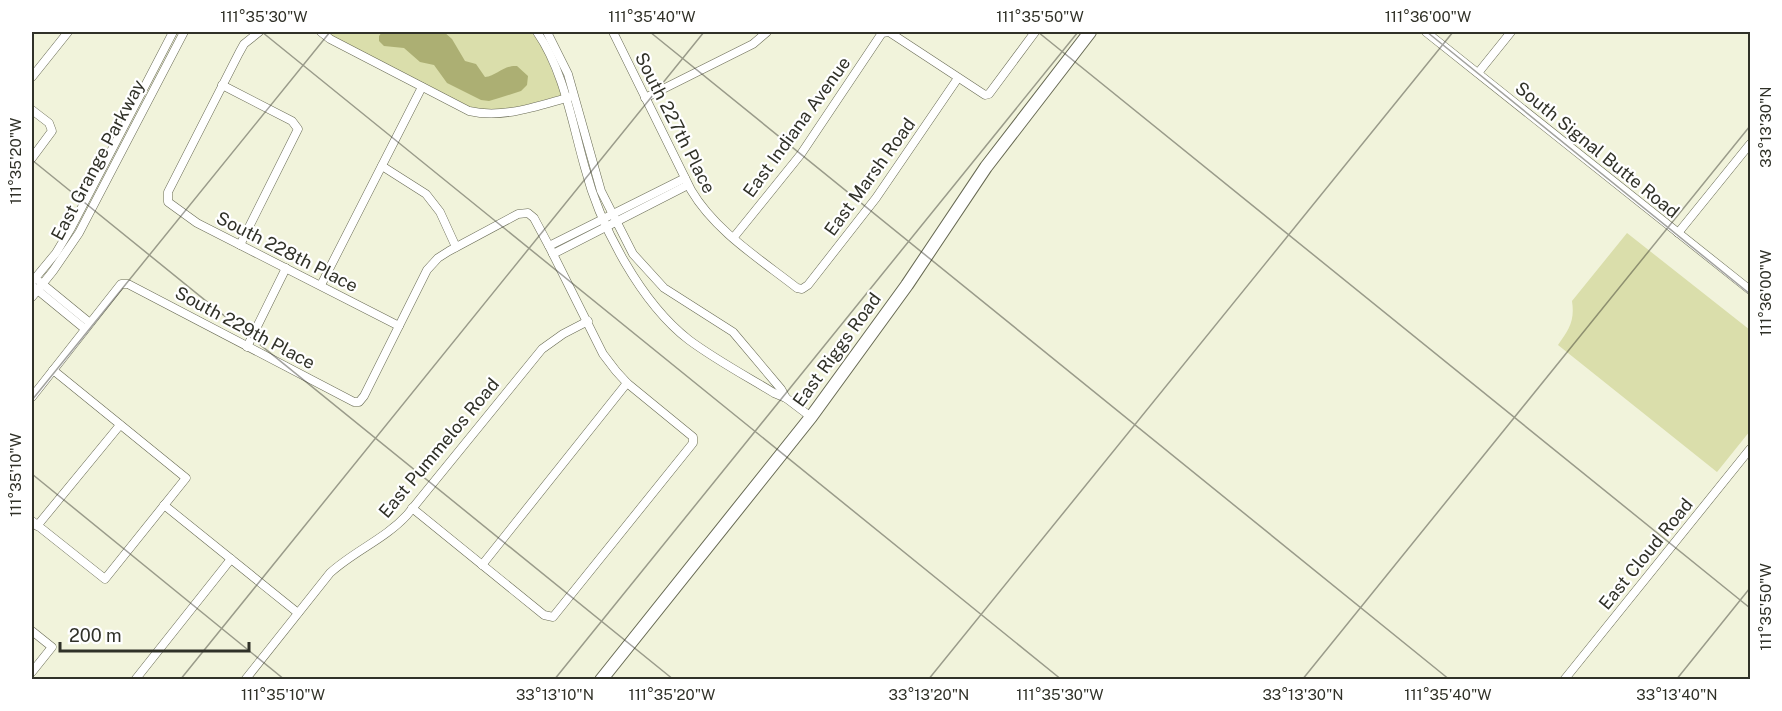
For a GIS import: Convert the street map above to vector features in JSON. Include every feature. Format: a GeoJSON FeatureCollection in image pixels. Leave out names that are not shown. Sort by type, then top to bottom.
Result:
{"type":"FeatureCollection","features":[{"type":"Feature","properties":{"kind":"main road","name":"East Riggs Road"},"geometry":{"type":"LineString","coordinates":[[601,680],[811,417],[907,285],[986,167],[1056,73],[1090,32]]}},
{"type":"Feature","properties":{"kind":"street"},"geometry":{"type":"LineString","coordinates":[[32,77],[68,32]]}},
{"type":"Feature","properties":{"kind":"street","name":"East Grange Parkway"},"geometry":{"type":"LineString","coordinates":[[32,297],[35,282],[71,228],[173,32]]}},
{"type":"Feature","properties":{"kind":"street","name":"East Grange Parkway"},"geometry":{"type":"LineString","coordinates":[[35,282],[79,233],[184,32]]}},
{"type":"Feature","properties":{"kind":"street"},"geometry":{"type":"LineString","coordinates":[[240,245],[298,129],[292,121],[222,85],[244,44],[259,32]]}},
{"type":"Feature","properties":{"kind":"street"},"geometry":{"type":"LineString","coordinates":[[321,32],[330,39],[470,111],[506,113],[574,96]]}},
{"type":"Feature","properties":{"kind":"street"},"geometry":{"type":"LineString","coordinates":[[537,32],[551,58],[565,98],[589,184],[605,222],[639,285],[675,328],[700,348],[786,398],[811,417]]}},
{"type":"Feature","properties":{"kind":"street"},"geometry":{"type":"LineString","coordinates":[[547,32],[561,58],[574,96],[601,191],[633,254],[654,280],[677,298],[733,332],[786,398]]}},
{"type":"Feature","properties":{"kind":"street","name":"South 227th Place"},"geometry":{"type":"LineString","coordinates":[[613,32],[686,181],[702,208],[714,222],[797,288],[802,289]]}},
{"type":"Feature","properties":{"kind":"street"},"geometry":{"type":"LineString","coordinates":[[645,98],[753,45],[767,32]]}},
{"type":"Feature","properties":{"kind":"street"},"geometry":{"type":"LineString","coordinates":[[882,33],[889,32],[985,95],[989,94],[1035,32]]}},
{"type":"Feature","properties":{"kind":"street","name":"South Signal Butte Road"},"geometry":{"type":"LineString","coordinates":[[1426,32],[1750,290]]}},
{"type":"Feature","properties":{"kind":"street"},"geometry":{"type":"LineString","coordinates":[[1478,73],[1510,32]]}},
{"type":"Feature","properties":{"kind":"street","name":"East Indiana Avenue"},"geometry":{"type":"LineString","coordinates":[[734,237],[801,154],[882,33]]}},
{"type":"Feature","properties":{"kind":"street","name":"East Marsh Road"},"geometry":{"type":"LineString","coordinates":[[802,289],[808,285],[869,208],[958,78]]}},
{"type":"Feature","properties":{"kind":"street","name":"South 228th Place"},"geometry":{"type":"LineString","coordinates":[[222,85],[170,188],[166,199],[171,206],[197,223],[399,326]]}},
{"type":"Feature","properties":{"kind":"street"},"geometry":{"type":"LineString","coordinates":[[321,285],[422,87]]}},
{"type":"Feature","properties":{"kind":"street"},"geometry":{"type":"LineString","coordinates":[[32,110],[49,123],[52,131],[32,158]]}},
{"type":"Feature","properties":{"kind":"street"},"geometry":{"type":"LineString","coordinates":[[1678,233],[1750,144]]}},
{"type":"Feature","properties":{"kind":"street"},"geometry":{"type":"LineString","coordinates":[[382,166],[426,194],[440,212],[456,247]]}},
{"type":"Feature","properties":{"kind":"street"},"geometry":{"type":"LineString","coordinates":[[551,250],[686,181]]}},
{"type":"Feature","properties":{"kind":"street"},"geometry":{"type":"LineString","coordinates":[[399,326],[427,270],[438,258],[518,214],[528,213],[534,218],[603,354],[627,383],[694,440],[684,457],[553,617],[544,615],[412,508]]}},
{"type":"Feature","properties":{"kind":"street"},"geometry":{"type":"LineString","coordinates":[[248,347],[286,268]]}},
{"type":"Feature","properties":{"kind":"street"},"geometry":{"type":"LineString","coordinates":[[32,397],[88,326],[35,282]]}},
{"type":"Feature","properties":{"kind":"street","name":"South 229th Place"},"geometry":{"type":"LineString","coordinates":[[88,326],[121,284],[128,284],[354,402],[359,402],[399,326]]}},
{"type":"Feature","properties":{"kind":"street","name":"East Pummelos Road"},"geometry":{"type":"LineString","coordinates":[[245,680],[330,573],[343,561],[397,526],[537,354],[563,334],[588,321]]}},
{"type":"Feature","properties":{"kind":"street"},"geometry":{"type":"LineString","coordinates":[[53,370],[186,478],[105,579],[34,524],[120,425]]}},
{"type":"Feature","properties":{"kind":"street"},"geometry":{"type":"LineString","coordinates":[[482,565],[627,383]]}},
{"type":"Feature","properties":{"kind":"street","name":"East Cloud Road"},"geometry":{"type":"LineString","coordinates":[[1564,680],[1750,448]]}},
{"type":"Feature","properties":{"kind":"street"},"geometry":{"type":"LineString","coordinates":[[164,505],[298,613]]}},
{"type":"Feature","properties":{"kind":"street"},"geometry":{"type":"LineString","coordinates":[[135,680],[231,559]]}},
{"type":"Feature","properties":{"kind":"street"},"geometry":{"type":"LineString","coordinates":[[32,631],[52,647],[32,672]]}},
{"type":"Feature","properties":{"kind":"shaded area"},"geometry":{"type":"Polygon","coordinates":[[[326,32],[531,32],[542,46],[562,95],[503,111],[472,109],[326,32]]]}},
{"type":"Feature","properties":{"kind":"shaded area"},"geometry":{"type":"Polygon","coordinates":[[[382,32],[444,32],[452,39],[465,61],[476,64],[485,77],[508,67],[517,66],[528,76],[527,85],[521,91],[489,101],[481,100],[447,83],[434,65],[420,62],[404,48],[384,46],[379,41],[382,32]]]}},
{"type":"Feature","properties":{"kind":"shaded area"},"geometry":{"type":"Polygon","coordinates":[[[1627,233],[1750,330],[1750,431],[1717,472],[1558,345],[1570,324],[1573,314],[1572,301],[1627,233]]]}}]}
